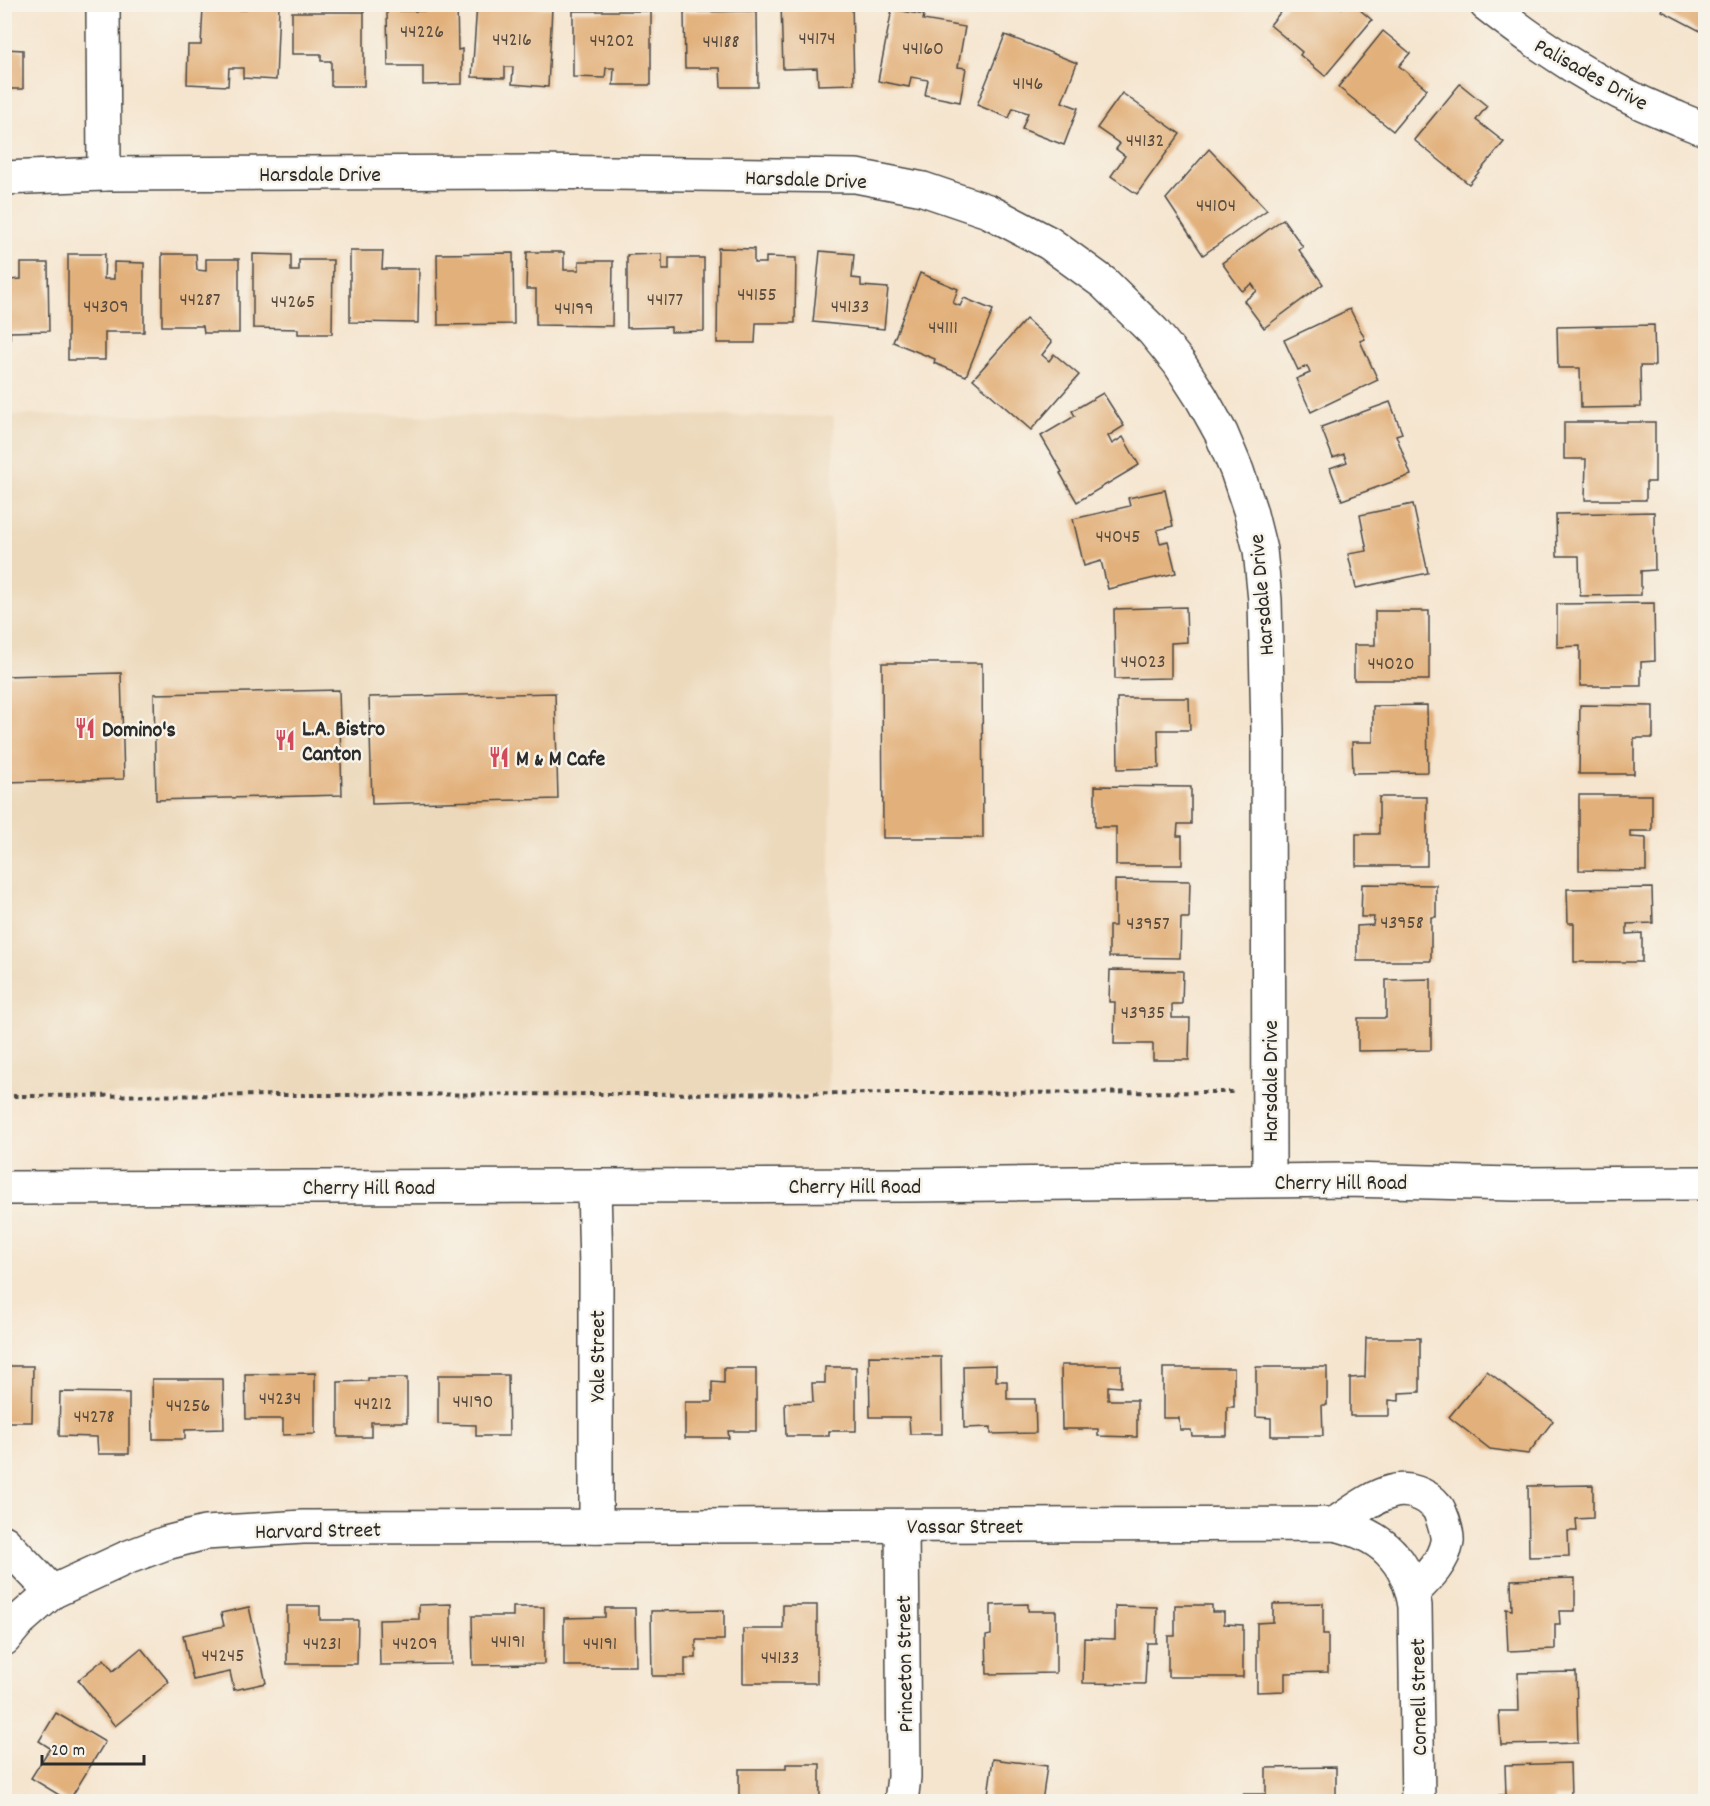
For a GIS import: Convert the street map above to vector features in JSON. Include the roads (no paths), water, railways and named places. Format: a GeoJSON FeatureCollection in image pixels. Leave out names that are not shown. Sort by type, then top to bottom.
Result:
{"type":"FeatureCollection","features":[{"type":"Feature","properties":{"kind":"street"},"geometry":{"type":"LineString","coordinates":[[103,4],[104,174]]}},
{"type":"Feature","properties":{"kind":"street","name":"Palisades Drive"},"geometry":{"type":"LineString","coordinates":[[1486,4],[1530,39],[1599,82],[1641,103],[1706,129]]}},
{"type":"Feature","properties":{"kind":"street","name":"Harsdale Drive"},"geometry":{"type":"LineString","coordinates":[[4,177],[104,174],[531,172],[856,177],[923,189],[988,211],[1049,243],[1104,283],[1153,331],[1179,363],[1201,397],[1221,433],[1237,471],[1260,550],[1265,600],[1267,718],[1269,1180]]}},
{"type":"Feature","properties":{"kind":"street","name":"Cherry Hill Road"},"geometry":{"type":"LineString","coordinates":[[4,1188],[965,1185],[1269,1180],[1514,1184],[1706,1183]]}},
{"type":"Feature","properties":{"kind":"street","name":"Yale Street"},"geometry":{"type":"LineString","coordinates":[[594,1186],[596,1526]]}},
{"type":"Feature","properties":{"kind":"street"},"geometry":{"type":"LineString","coordinates":[[1334,1524],[1373,1500],[1391,1492],[1409,1490],[1427,1498],[1438,1508],[1447,1541],[1435,1569],[1413,1592]]}},
{"type":"Feature","properties":{"kind":"street","name":"Vassar Street"},"geometry":{"type":"LineString","coordinates":[[596,1526],[1334,1524],[1355,1528],[1385,1546],[1396,1558]]}},
{"type":"Feature","properties":{"kind":"street","name":"Harvard Street"},"geometry":{"type":"LineString","coordinates":[[4,1639],[20,1620],[52,1593],[126,1558],[166,1543],[205,1533],[303,1527],[596,1526]]}},
{"type":"Feature","properties":{"kind":"street","name":"Princeton Street"},"geometry":{"type":"LineString","coordinates":[[901,1802],[904,1777],[902,1526]]}},
{"type":"Feature","properties":{"kind":"street"},"geometry":{"type":"LineString","coordinates":[[4,1542],[52,1593]]}},
{"type":"Feature","properties":{"kind":"street","name":"Cornell Street"},"geometry":{"type":"LineString","coordinates":[[1396,1558],[1406,1573],[1416,1606],[1418,1802]]}},
{"type":"Feature","properties":{"kind":"place","name":"Domino's"},"geometry":{"type":"Point","coordinates":[85,728]}},
{"type":"Feature","properties":{"kind":"place","name":"L.A. Bistro Canton"},"geometry":{"type":"Point","coordinates":[285,740]}},
{"type":"Feature","properties":{"kind":"place","name":"M & M Cafe"},"geometry":{"type":"Point","coordinates":[499,757]}}]}
